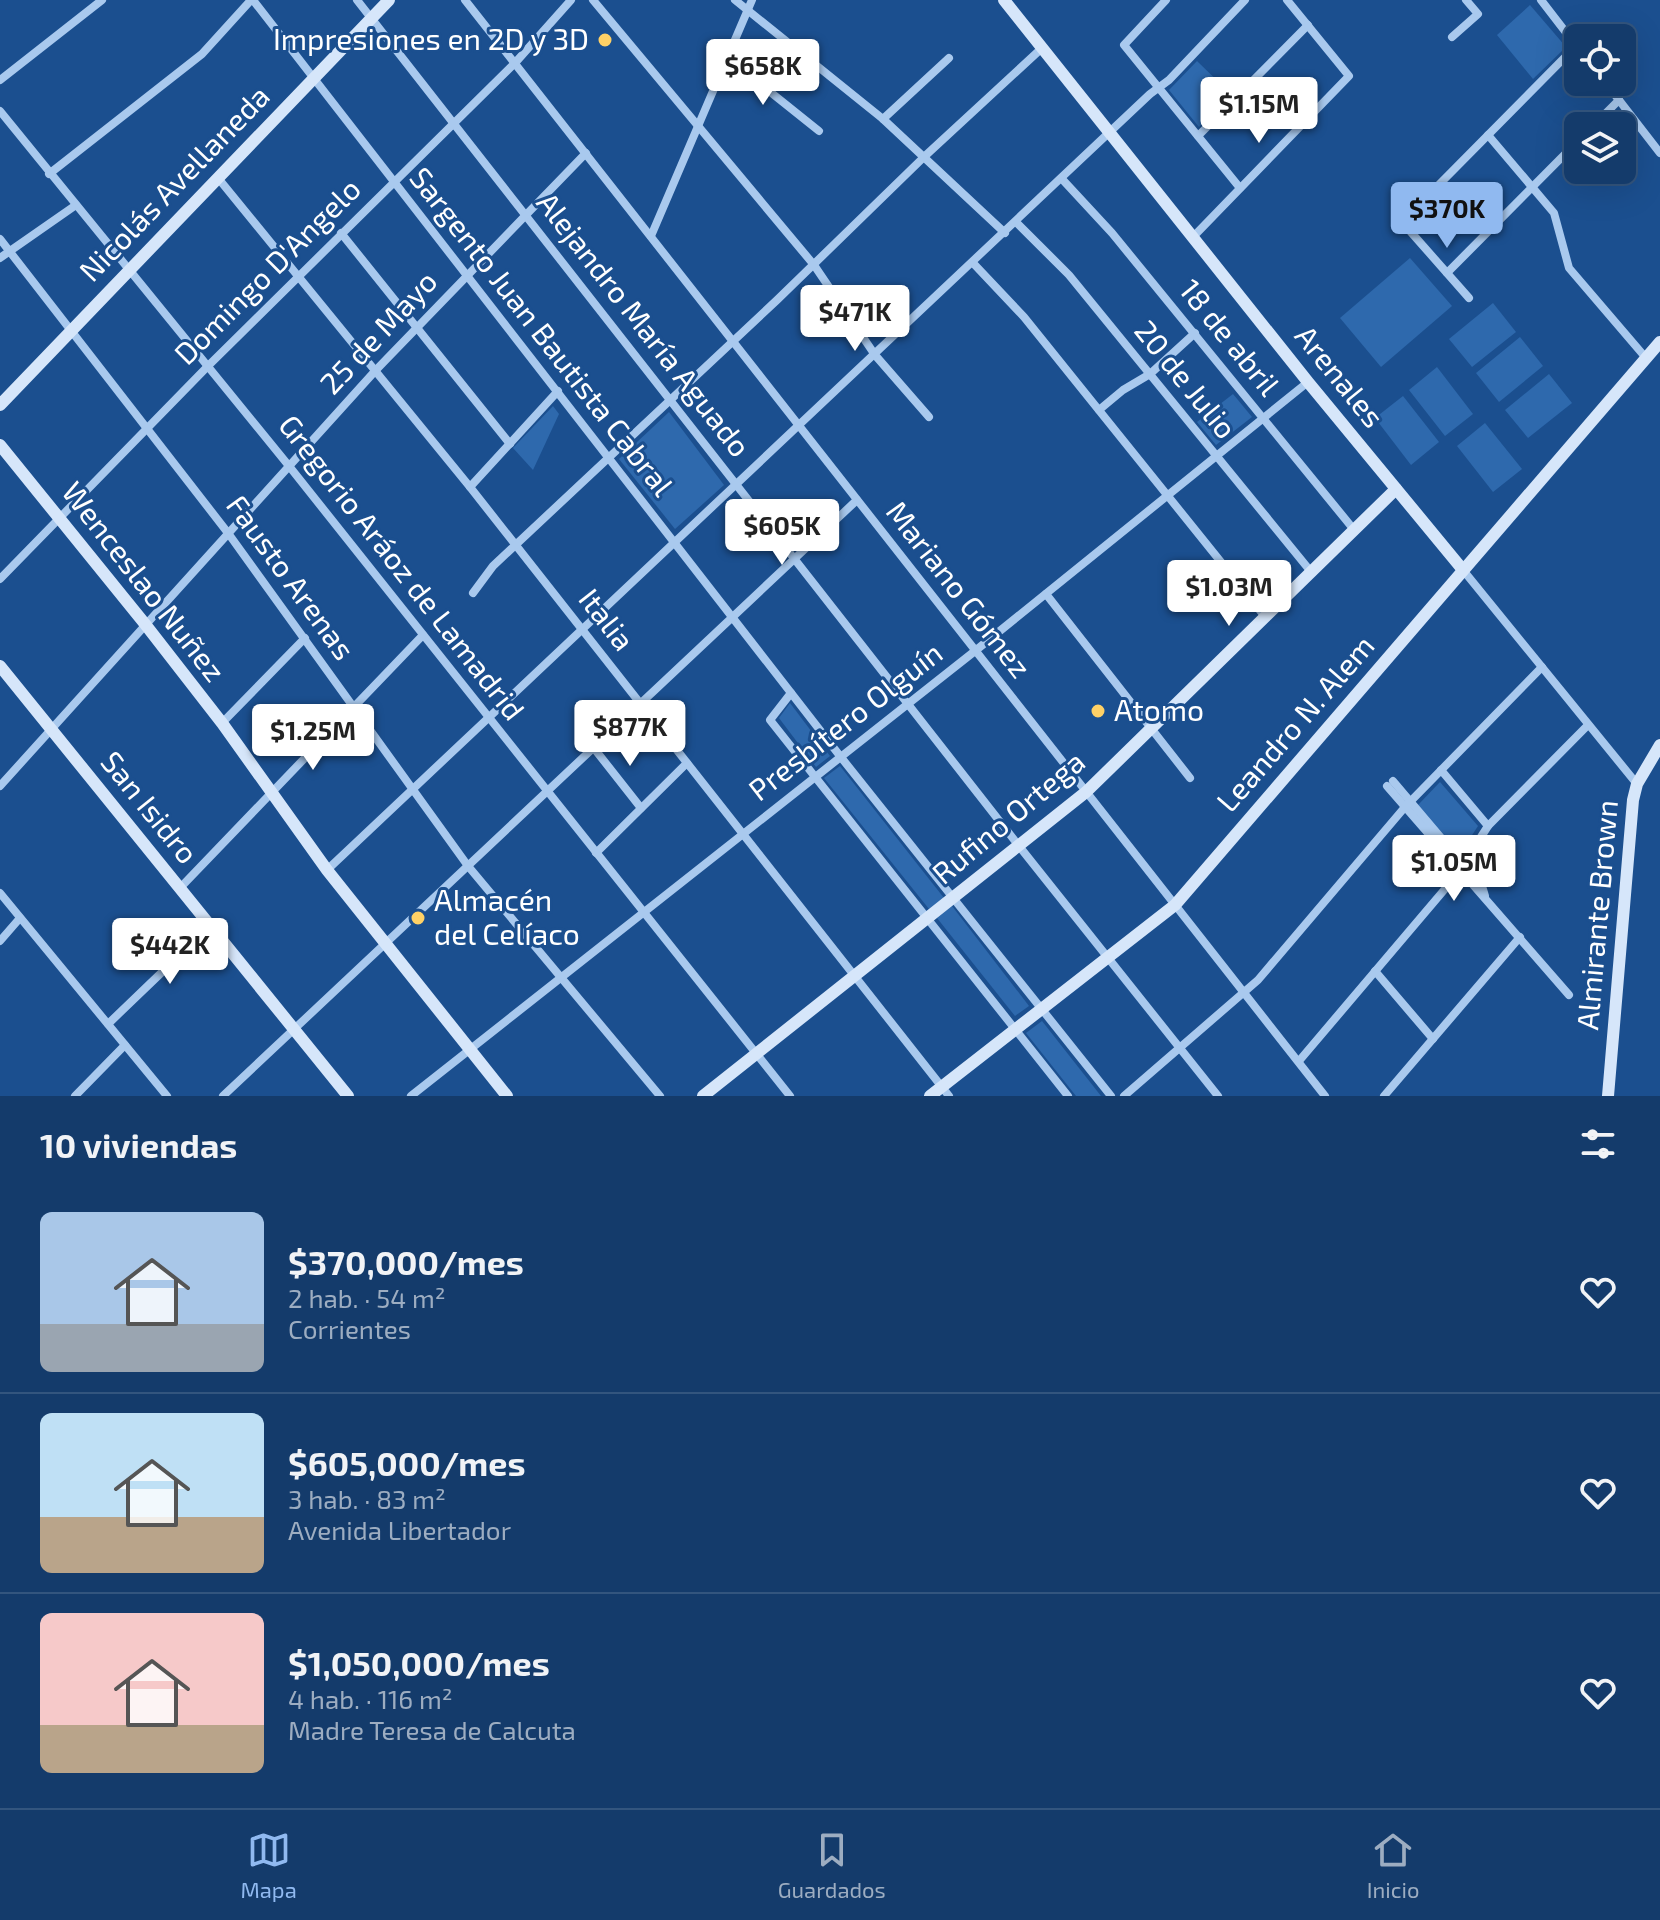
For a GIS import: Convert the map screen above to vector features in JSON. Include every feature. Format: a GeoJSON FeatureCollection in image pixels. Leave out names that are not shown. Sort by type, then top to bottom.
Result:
{"type":"FeatureCollection","features":[{"type":"Feature","properties":{"kind":"street"},"geometry":{"type":"LineString","coordinates":[[0,80],[102,0]]}},
{"type":"Feature","properties":{"kind":"street"},"geometry":{"type":"LineString","coordinates":[[49,174],[202,54],[252,0]]}},
{"type":"Feature","properties":{"kind":"street","name":"Sargento Juan Bautista Cabral"},"geometry":{"type":"LineString","coordinates":[[252,0],[840,756],[1111,1096]]}},
{"type":"Feature","properties":{"kind":"street","name":"Alejandro María Aguado"},"geometry":{"type":"LineString","coordinates":[[357,0],[1218,1096]]}},
{"type":"Feature","properties":{"kind":"street","name":"Nicolás Avellaneda"},"geometry":{"type":"LineString","coordinates":[[0,405],[389,0]]}},
{"type":"Feature","properties":{"kind":"street","name":"Mariano Gómez"},"geometry":{"type":"LineString","coordinates":[[465,0],[1325,1096]]}},
{"type":"Feature","properties":{"kind":"street","name":"Domingo D'Angelo"},"geometry":{"type":"LineString","coordinates":[[0,579],[148,426],[515,63],[571,0]]}},
{"type":"Feature","properties":{"kind":"street"},"geometry":{"type":"LineString","coordinates":[[593,0],[814,265],[875,355],[929,417]]}},
{"type":"Feature","properties":{"kind":"street"},"geometry":{"type":"LineString","coordinates":[[735,0],[750,5],[883,119],[1005,233]]}},
{"type":"Feature","properties":{"kind":"street","name":"Arenales"},"geometry":{"type":"LineString","coordinates":[[1004,0],[1308,382],[1637,784]]}},
{"type":"Feature","properties":{"kind":"street"},"geometry":{"type":"LineString","coordinates":[[1166,0],[1124,45],[1240,188]]}},
{"type":"Feature","properties":{"kind":"street"},"geometry":{"type":"LineString","coordinates":[[327,870],[1169,80],[1245,0]]}},
{"type":"Feature","properties":{"kind":"street"},"geometry":{"type":"LineString","coordinates":[[1193,237],[1349,76],[1287,0]]}},
{"type":"Feature","properties":{"kind":"street"},"geometry":{"type":"LineString","coordinates":[[1452,37],[1478,14],[1466,0]]}},
{"type":"Feature","properties":{"kind":"street"},"geometry":{"type":"LineString","coordinates":[[1473,9],[1482,0]]}},
{"type":"Feature","properties":{"kind":"street"},"geometry":{"type":"LineString","coordinates":[[1541,0],[1564,30]]}},
{"type":"Feature","properties":{"kind":"street"},"geometry":{"type":"LineString","coordinates":[[651,236],[750,5]]}},
{"type":"Feature","properties":{"kind":"street"},"geometry":{"type":"LineString","coordinates":[[1198,136],[1308,25]]}},
{"type":"Feature","properties":{"kind":"street"},"geometry":{"type":"LineString","coordinates":[[473,593],[493,566],[1042,48]]}},
{"type":"Feature","properties":{"kind":"street"},"geometry":{"type":"LineString","coordinates":[[728,58],[819,131]]}},
{"type":"Feature","properties":{"kind":"street"},"geometry":{"type":"LineString","coordinates":[[883,119],[949,58]]}},
{"type":"Feature","properties":{"kind":"street"},"geometry":{"type":"LineString","coordinates":[[1469,298],[1402,222],[1564,60]]}},
{"type":"Feature","properties":{"kind":"street"},"geometry":{"type":"LineString","coordinates":[[1616,96],[1660,153]]}},
{"type":"Feature","properties":{"kind":"street"},"geometry":{"type":"LineString","coordinates":[[1607,112],[1619,100]]}},
{"type":"Feature","properties":{"kind":"street","name":"Gregorio Aráoz de Lamadrid"},"geometry":{"type":"LineString","coordinates":[[0,111],[289,466],[790,1096]]}},
{"type":"Feature","properties":{"kind":"street"},"geometry":{"type":"LineString","coordinates":[[1488,135],[1554,213],[1569,268],[1646,358]]}},
{"type":"Feature","properties":{"kind":"street","name":"25 de Mayo"},"geometry":{"type":"LineString","coordinates":[[0,786],[376,370],[586,153]]}},
{"type":"Feature","properties":{"kind":"street"},"geometry":{"type":"LineString","coordinates":[[1447,273],[1564,155]]}},
{"type":"Feature","properties":{"kind":"street","name":"Italia"},"geometry":{"type":"LineString","coordinates":[[218,178],[516,544],[945,1091]]}},
{"type":"Feature","properties":{"kind":"street","name":"18 de abril"},"geometry":{"type":"LineString","coordinates":[[1062,179],[1112,233],[1355,531]]}},
{"type":"Feature","properties":{"kind":"street"},"geometry":{"type":"LineString","coordinates":[[0,258],[76,205]]}},
{"type":"Feature","properties":{"kind":"street","name":"20 de Julio"},"geometry":{"type":"LineString","coordinates":[[1016,222],[1069,275],[1312,573]]}},
{"type":"Feature","properties":{"kind":"street"},"geometry":{"type":"LineString","coordinates":[[341,233],[510,444]]}},
{"type":"Feature","properties":{"kind":"street","name":"Fausto Arenas"},"geometry":{"type":"LineString","coordinates":[[0,239],[228,533],[468,866],[660,1096]]}},
{"type":"Feature","properties":{"kind":"street"},"geometry":{"type":"LineString","coordinates":[[973,263],[1024,317],[1266,618]]}},
{"type":"Feature","properties":{"kind":"street"},"geometry":{"type":"LineString","coordinates":[[1099,410],[1123,390],[1150,374],[1195,333]]}},
{"type":"Feature","properties":{"kind":"street","name":"Leandro N. Alem"},"geometry":{"type":"LineString","coordinates":[[930,1096],[945,1091],[1015,1030],[1175,905],[1660,342]]}},
{"type":"Feature","properties":{"kind":"street","name":"Presbítero Olguín"},"geometry":{"type":"LineString","coordinates":[[411,1096],[975,651],[1308,382]]}},
{"type":"Feature","properties":{"kind":"street"},"geometry":{"type":"LineString","coordinates":[[470,487],[558,391]]}},
{"type":"Feature","properties":{"kind":"street","name":"Wenceslao Nuñez"},"geometry":{"type":"LineString","coordinates":[[0,445],[145,624],[222,723],[327,870],[507,1096]]}},
{"type":"Feature","properties":{"kind":"street","name":"Rufino Ortega"},"geometry":{"type":"LineString","coordinates":[[703,1096],[1086,792],[1396,489]]}},
{"type":"Feature","properties":{"kind":"street"},"geometry":{"type":"LineString","coordinates":[[223,1096],[857,500]]}},
{"type":"Feature","properties":{"kind":"street"},"geometry":{"type":"LineString","coordinates":[[1046,594],[1190,778]]}},
{"type":"Feature","properties":{"kind":"street"},"geometry":{"type":"LineString","coordinates":[[180,888],[423,635]]}},
{"type":"Feature","properties":{"kind":"street"},"geometry":{"type":"LineString","coordinates":[[222,723],[305,638]]}},
{"type":"Feature","properties":{"kind":"street","name":"San Isidro"},"geometry":{"type":"LineString","coordinates":[[0,666],[348,1096]]}},
{"type":"Feature","properties":{"kind":"street"},"geometry":{"type":"LineString","coordinates":[[1124,1096],[1245,993],[1408,805],[1542,667]]}},
{"type":"Feature","properties":{"kind":"street"},"geometry":{"type":"LineString","coordinates":[[791,693],[770,720],[1068,1096]]}},
{"type":"Feature","properties":{"kind":"street"},"geometry":{"type":"LineString","coordinates":[[1299,1061],[1461,868],[1488,826],[1588,725]]}},
{"type":"Feature","properties":{"kind":"street","name":"Almirante Brown"},"geometry":{"type":"LineString","coordinates":[[1608,1096],[1631,817],[1637,784],[1660,745]]}},
{"type":"Feature","properties":{"kind":"street"},"geometry":{"type":"LineString","coordinates":[[593,747],[641,808]]}},
{"type":"Feature","properties":{"kind":"street"},"geometry":{"type":"LineString","coordinates":[[596,853],[687,763]]}},
{"type":"Feature","properties":{"kind":"street"},"geometry":{"type":"LineString","coordinates":[[1441,770],[1488,826]]}},
{"type":"Feature","properties":{"kind":"street"},"geometry":{"type":"LineString","coordinates":[[1390,784],[1461,868],[1477,892],[1485,896],[1569,995]]}},
{"type":"Feature","properties":{"kind":"street"},"geometry":{"type":"LineString","coordinates":[[0,893],[167,1096]]}},
{"type":"Feature","properties":{"kind":"street"},"geometry":{"type":"LineString","coordinates":[[0,941],[20,918]]}},
{"type":"Feature","properties":{"kind":"street"},"geometry":{"type":"LineString","coordinates":[[108,1024],[210,926]]}},
{"type":"Feature","properties":{"kind":"street"},"geometry":{"type":"LineString","coordinates":[[1384,1096],[1520,937]]}},
{"type":"Feature","properties":{"kind":"street"},"geometry":{"type":"LineString","coordinates":[[1375,971],[1433,1039]]}},
{"type":"Feature","properties":{"kind":"street"},"geometry":{"type":"LineString","coordinates":[[75,1096],[125,1045]]}},
{"type":"Feature","properties":{"kind":"shaded area"},"geometry":{"type":"Polygon","coordinates":[[[1530,5],[1564,45],[1564,49],[1533,79],[1497,35],[1530,5]]]}},
{"type":"Feature","properties":{"kind":"shaded area"},"geometry":{"type":"Polygon","coordinates":[[[1197,61],[1232,95],[1199,127],[1169,90],[1197,61]]]}},
{"type":"Feature","properties":{"kind":"shaded area"},"geometry":{"type":"Polygon","coordinates":[[[1410,258],[1452,306],[1381,367],[1340,318],[1410,258]]]}},
{"type":"Feature","properties":{"kind":"shaded area"},"geometry":{"type":"Polygon","coordinates":[[[1493,303],[1516,332],[1472,367],[1449,339],[1493,303]]]}},
{"type":"Feature","properties":{"kind":"shaded area"},"geometry":{"type":"Polygon","coordinates":[[[1520,337],[1543,366],[1499,402],[1476,373],[1520,337]]]}},
{"type":"Feature","properties":{"kind":"shaded area"},"geometry":{"type":"Polygon","coordinates":[[[1437,367],[1473,414],[1445,436],[1409,390],[1437,367]]]}},
{"type":"Feature","properties":{"kind":"shaded area"},"geometry":{"type":"Polygon","coordinates":[[[1549,374],[1572,403],[1528,438],[1505,410],[1549,374]]]}},
{"type":"Feature","properties":{"kind":"shaded area"},"geometry":{"type":"Polygon","coordinates":[[[1233,394],[1252,417],[1216,445],[1197,422],[1233,394]]]}},
{"type":"Feature","properties":{"kind":"shaded area"},"geometry":{"type":"Polygon","coordinates":[[[1403,396],[1439,442],[1411,465],[1375,418],[1403,396]]]}},
{"type":"Feature","properties":{"kind":"shaded area"},"geometry":{"type":"Polygon","coordinates":[[[553,406],[559,414],[533,470],[513,448],[553,406]]]}},
{"type":"Feature","properties":{"kind":"shaded area"},"geometry":{"type":"Polygon","coordinates":[[[669,412],[724,485],[675,529],[619,459],[669,412]]]}},
{"type":"Feature","properties":{"kind":"shaded area"},"geometry":{"type":"Polygon","coordinates":[[[1485,423],[1522,469],[1493,492],[1457,446],[1485,423]]]}},
{"type":"Feature","properties":{"kind":"shaded area"},"geometry":{"type":"Polygon","coordinates":[[[790,703],[830,756],[816,767],[779,718],[790,703]]]}},
{"type":"Feature","properties":{"kind":"shaded area"},"geometry":{"type":"Polygon","coordinates":[[[840,766],[944,898],[929,909],[824,778],[840,766]]]}},
{"type":"Feature","properties":{"kind":"shaded area"},"geometry":{"type":"Polygon","coordinates":[[[1440,782],[1478,826],[1459,855],[1418,805],[1440,782]]]}},
{"type":"Feature","properties":{"kind":"shaded area"},"geometry":{"type":"Polygon","coordinates":[[[952,906],[1029,1006],[1015,1016],[937,918],[952,906]]]}},
{"type":"Feature","properties":{"kind":"shaded area"},"geometry":{"type":"Polygon","coordinates":[[[1042,1021],[1101,1096],[1076,1096],[1026,1033],[1042,1021]]]}},
{"type":"Feature","properties":{"kind":"place","name":"Impresiones en 2D y 3D"},"geometry":{"type":"Point","coordinates":[605,40]}},
{"type":"Feature","properties":{"kind":"place","name":"Atomo"},"geometry":{"type":"Point","coordinates":[1098,711]}},
{"type":"Feature","properties":{"kind":"place","name":"Almacén del Celíaco"},"geometry":{"type":"Point","coordinates":[418,918]}}]}
